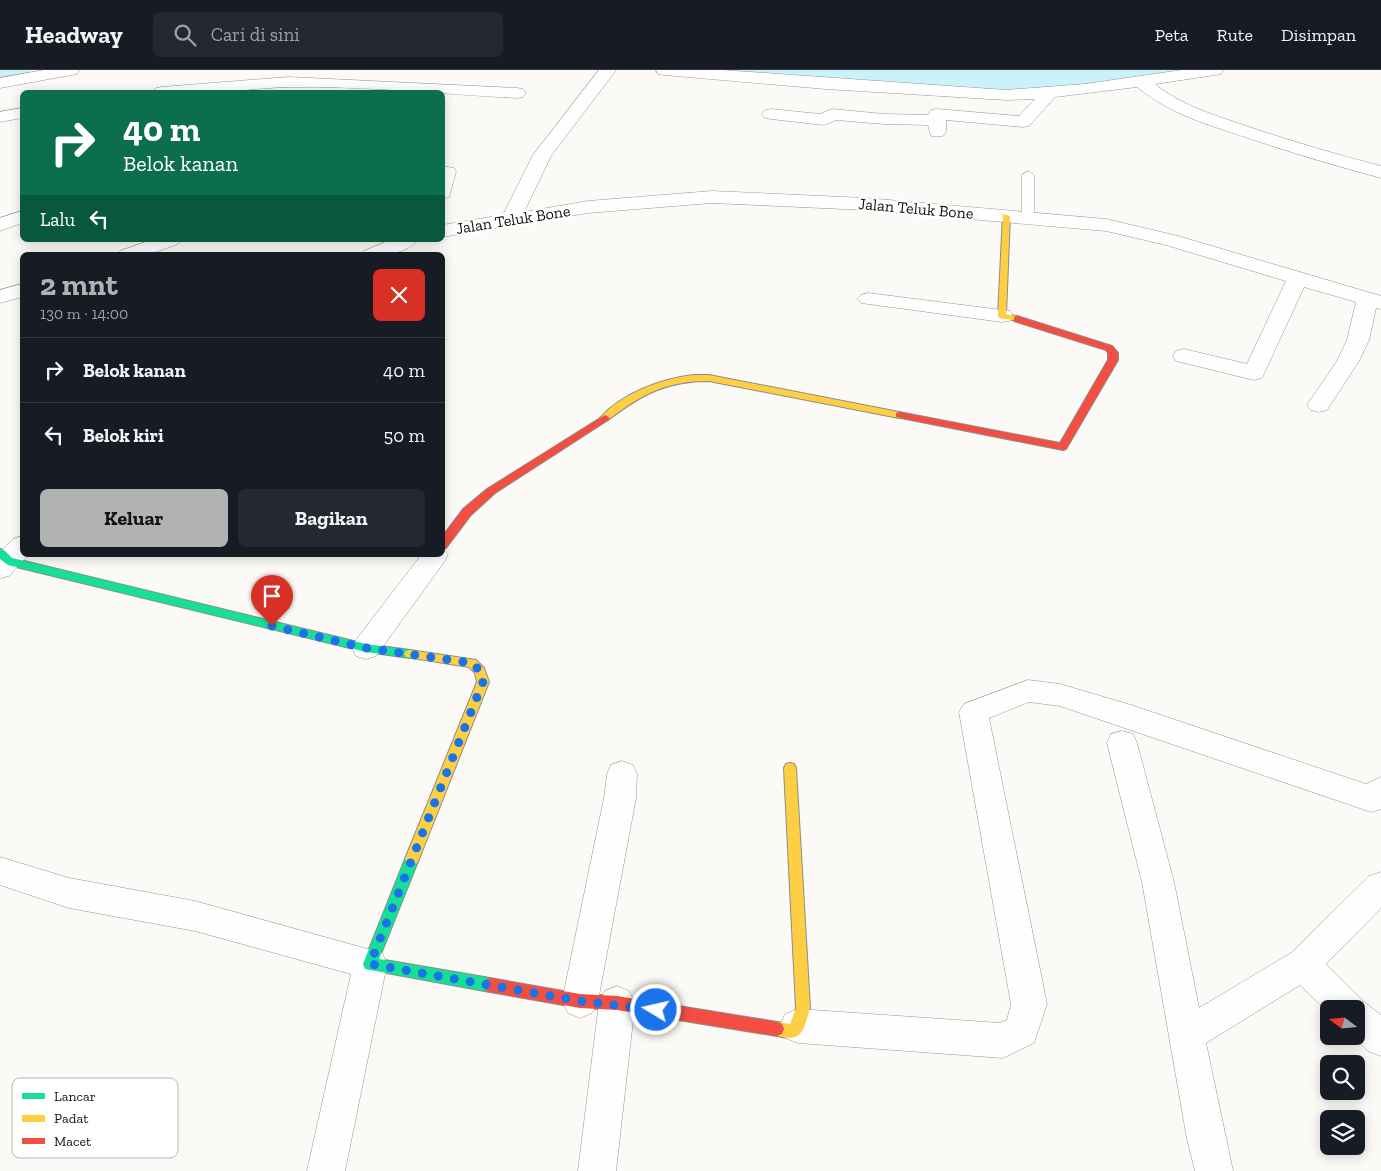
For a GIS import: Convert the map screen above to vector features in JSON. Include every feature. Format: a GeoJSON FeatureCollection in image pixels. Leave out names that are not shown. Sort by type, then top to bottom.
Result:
{"type":"FeatureCollection","features":[{"type":"Feature","properties":{"kind":"street"},"geometry":{"type":"LineString","coordinates":[[0,84],[71,70]]}},
{"type":"Feature","properties":{"kind":"street"},"geometry":{"type":"LineString","coordinates":[[510,220],[542,156],[608,70]]}},
{"type":"Feature","properties":{"kind":"street"},"geometry":{"type":"LineString","coordinates":[[664,70],[826,84],[933,89],[1006,95],[1051,92],[1215,70]]}},
{"type":"Feature","properties":{"kind":"street"},"geometry":{"type":"LineString","coordinates":[[1139,80],[1164,100],[1197,115],[1320,156],[1381,172]]}},
{"type":"Feature","properties":{"kind":"street"},"geometry":{"type":"LineString","coordinates":[[187,90],[289,82],[328,88],[404,90]]}},
{"type":"Feature","properties":{"kind":"street"},"geometry":{"type":"LineString","coordinates":[[933,89],[937,117],[937,138]]}},
{"type":"Feature","properties":{"kind":"street"},"geometry":{"type":"LineString","coordinates":[[445,91],[517,93]]}},
{"type":"Feature","properties":{"kind":"street"},"geometry":{"type":"LineString","coordinates":[[771,114],[824,120],[832,114],[884,119],[937,117],[1023,122],[1051,92]]}},
{"type":"Feature","properties":{"kind":"street"},"geometry":{"type":"LineString","coordinates":[[0,117],[20,113]]}},
{"type":"Feature","properties":{"kind":"street","name":"Jalan Teluk Bone"},"geometry":{"type":"LineString","coordinates":[[445,231],[588,207],[712,196],[866,204],[1106,225],[1171,240],[1374,301]]}},
{"type":"Feature","properties":{"kind":"street"},"geometry":{"type":"LineString","coordinates":[[1002,316],[1006,216]]}},
{"type":"Feature","properties":{"kind":"street"},"geometry":{"type":"LineString","coordinates":[[0,225],[20,218]]}},
{"type":"Feature","properties":{"kind":"street"},"geometry":{"type":"LineString","coordinates":[[136,252],[165,242]]}},
{"type":"Feature","properties":{"kind":"street"},"geometry":{"type":"LineString","coordinates":[[378,252],[401,242]]}},
{"type":"Feature","properties":{"kind":"street"},"geometry":{"type":"LineString","coordinates":[[1184,356],[1254,373],[1298,278]]}},
{"type":"Feature","properties":{"kind":"street"},"geometry":{"type":"LineString","coordinates":[[0,297],[20,291]]}},
{"type":"Feature","properties":{"kind":"street"},"geometry":{"type":"LineString","coordinates":[[445,541],[467,512],[491,492],[593,428],[630,398],[654,385],[686,377],[709,378],[1064,447],[1113,360],[1113,353],[1109,348],[1002,316],[868,299]]}},
{"type":"Feature","properties":{"kind":"street"},"geometry":{"type":"LineString","coordinates":[[1319,404],[1348,361],[1374,301]]}},
{"type":"Feature","properties":{"kind":"street"},"geometry":{"type":"LineString","coordinates":[[8,557],[235,618],[366,648],[472,663],[480,671],[483,682],[370,964],[326,1171]]}},
{"type":"Feature","properties":{"kind":"street"},"geometry":{"type":"LineString","coordinates":[[366,648],[434,557]]}},
{"type":"Feature","properties":{"kind":"street"},"geometry":{"type":"LineString","coordinates":[[798,1026],[1003,1041],[1021,1031],[1029,1004],[975,726],[974,712],[1028,691],[1060,695],[1131,717],[1371,799],[1381,790]]}},
{"type":"Feature","properties":{"kind":"street"},"geometry":{"type":"LineString","coordinates":[[1122,743],[1158,882],[1206,1138],[1214,1171]]}},
{"type":"Feature","properties":{"kind":"street"},"geometry":{"type":"LineString","coordinates":[[0,871],[69,893],[195,916],[370,964],[580,1001],[617,1004],[793,1032],[798,1026],[803,1008],[790,768]]}},
{"type":"Feature","properties":{"kind":"street"},"geometry":{"type":"LineString","coordinates":[[580,1001],[620,798],[622,774]]}},
{"type":"Feature","properties":{"kind":"street"},"geometry":{"type":"LineString","coordinates":[[1187,1036],[1303,964],[1381,886]]}},
{"type":"Feature","properties":{"kind":"street"},"geometry":{"type":"LineString","coordinates":[[1303,964],[1340,1000]]}},
{"type":"Feature","properties":{"kind":"street"},"geometry":{"type":"LineString","coordinates":[[597,1171],[617,1004]]}},
{"type":"Feature","properties":{"kind":"street"},"geometry":{"type":"LineString","coordinates":[[1365,1024],[1381,1039]]}},
{"type":"Feature","properties":{"kind":"lane"},"geometry":{"type":"LineString","coordinates":[[1028,175],[1028,218]]}},
{"type":"Feature","properties":{"kind":"water"},"geometry":{"type":"Polygon","coordinates":[[[696,70],[1205,70],[1025,94],[696,70]]]}},
{"type":"Feature","properties":{"kind":"waterway"},"geometry":{"type":"LineString","coordinates":[[0,71],[9,70]]}},
{"type":"Feature","properties":{"kind":"traffic: fast"},"geometry":{"type":"LineString","coordinates":[[0,553],[8,561],[366,648],[410,654]]}},
{"type":"Feature","properties":{"kind":"traffic: fast"},"geometry":{"type":"LineString","coordinates":[[412,859],[370,964],[490,985]]}},
{"type":"Feature","properties":{"kind":"traffic: slow"},"geometry":{"type":"LineString","coordinates":[[1006,216],[1002,316],[1017,319]]}},
{"type":"Feature","properties":{"kind":"traffic: slow"},"geometry":{"type":"LineString","coordinates":[[605,418],[629,400],[653,387],[693,378],[709,378],[899,415]]}},
{"type":"Feature","properties":{"kind":"traffic: slow"},"geometry":{"type":"LineString","coordinates":[[410,654],[472,663],[480,671],[483,682],[412,859]]}},
{"type":"Feature","properties":{"kind":"traffic: slow"},"geometry":{"type":"LineString","coordinates":[[777,1029],[793,1032],[798,1026],[803,1008],[790,768]]}},
{"type":"Feature","properties":{"kind":"traffic: jam"},"geometry":{"type":"LineString","coordinates":[[899,415],[1063,447],[1113,360],[1113,353],[1109,348],[1017,319]]}},
{"type":"Feature","properties":{"kind":"traffic: jam"},"geometry":{"type":"LineString","coordinates":[[445,541],[467,512],[491,491],[605,418]]}},
{"type":"Feature","properties":{"kind":"traffic: jam"},"geometry":{"type":"LineString","coordinates":[[490,985],[580,1001],[617,1003],[777,1029]]}},
{"type":"Feature","properties":{"kind":"route"},"geometry":{"type":"LineString","coordinates":[[272,626],[366,648],[393,650],[472,663],[480,671],[483,682],[473,710],[444,777],[370,964],[580,1001],[656,1010]]}}]}
